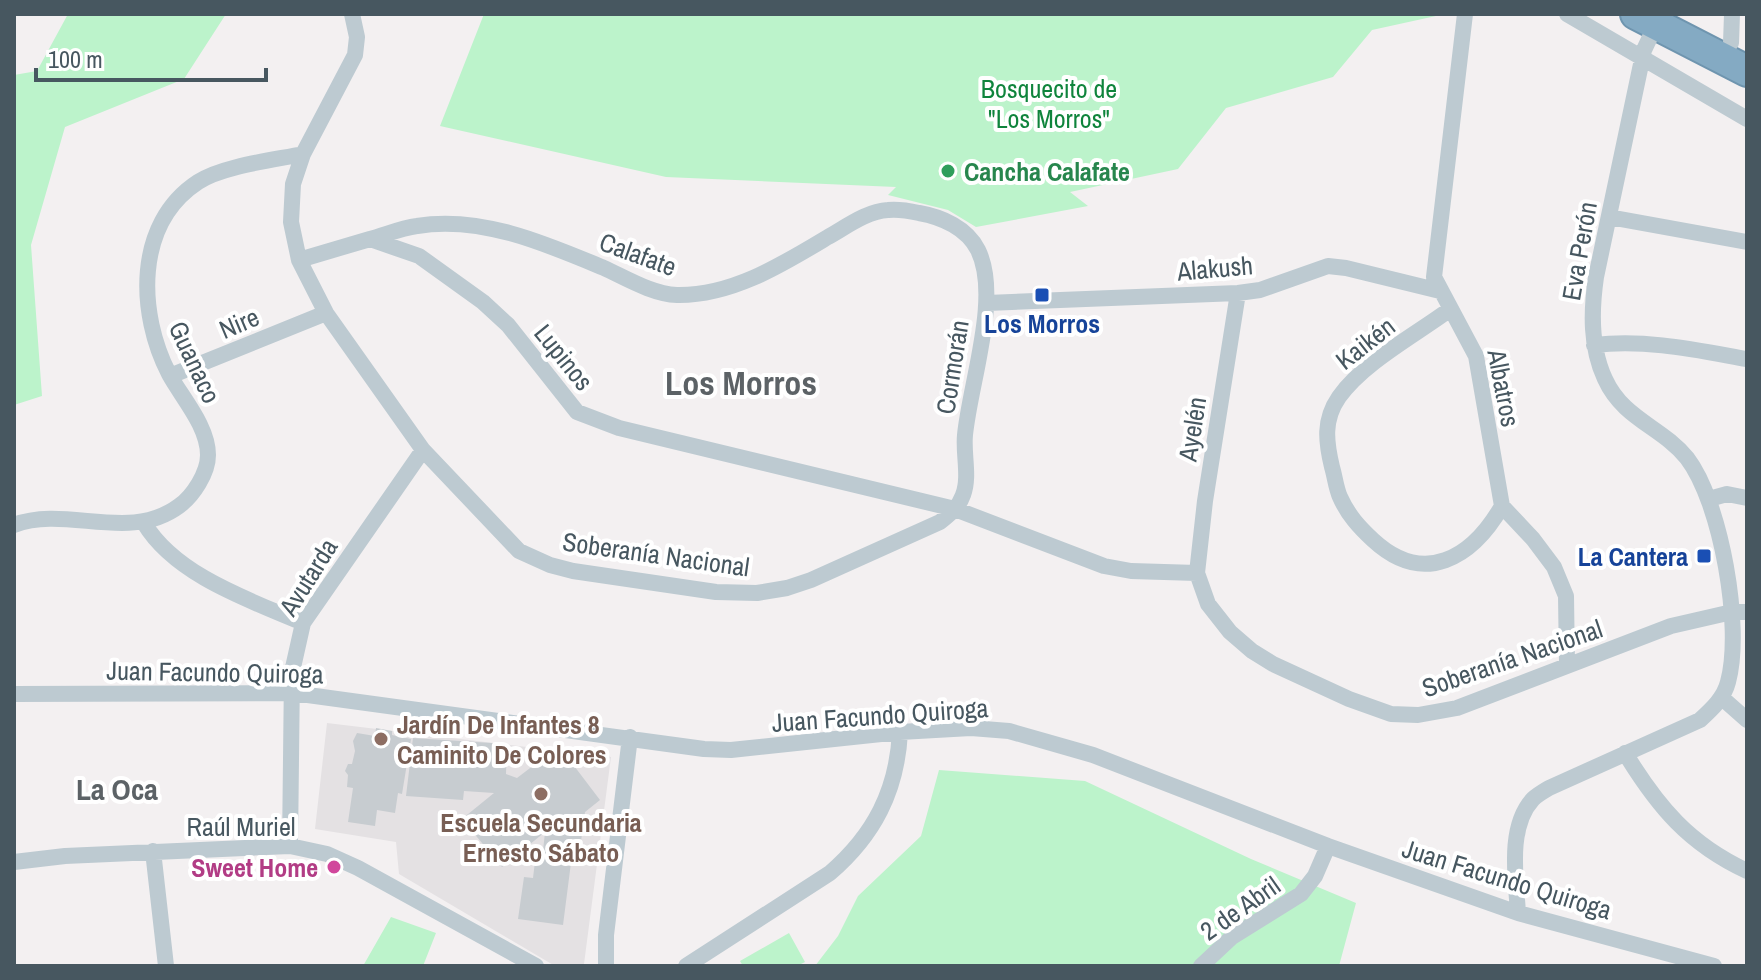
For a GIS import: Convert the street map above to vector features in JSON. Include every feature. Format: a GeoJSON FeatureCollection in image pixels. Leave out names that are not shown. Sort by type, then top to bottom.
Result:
{"type":"FeatureCollection","features":[{"type":"Feature","properties":{"kind":"highway"},"geometry":{"type":"LineString","coordinates":[[1658,17],[1737,36]]}},
{"type":"Feature","properties":{"kind":"highway"},"geometry":{"type":"LineString","coordinates":[[1658,17],[1747,71]]}},
{"type":"Feature","properties":{"kind":"street","name":"Soberanía Nacional"},"geometry":{"type":"LineString","coordinates":[[352,14],[357,37],[355,55],[303,154],[293,184],[291,222],[299,260],[326,313],[423,450],[519,551],[573,571],[716,592],[757,593],[811,580],[940,522],[955,509]]}},
{"type":"Feature","properties":{"kind":"street","name":"Albatros"},"geometry":{"type":"LineString","coordinates":[[1465,14],[1434,277],[1476,356],[1502,506]]}},
{"type":"Feature","properties":{"kind":"street"},"geometry":{"type":"LineString","coordinates":[[1567,14],[1747,119]]}},
{"type":"Feature","properties":{"kind":"street","name":"Eva Perón"},"geometry":{"type":"LineString","coordinates":[[1658,17],[1642,59],[1609,217],[1592,309],[1594,345],[1604,378],[1619,404],[1688,459],[1709,499],[1729,583],[1740,612],[1728,683],[1721,697]]}},
{"type":"Feature","properties":{"kind":"street","name":"Guanaco"},"geometry":{"type":"LineString","coordinates":[[14,525],[50,519],[144,523],[181,505],[196,487],[208,455],[203,433],[154,343],[146,302],[152,250],[162,223],[184,194],[200,181],[239,167],[303,154]]}},
{"type":"Feature","properties":{"kind":"street","name":"Calafate"},"geometry":{"type":"LineString","coordinates":[[370,239],[417,226],[481,227],[573,255],[660,292],[677,295],[731,286],[780,264],[861,218],[887,210],[920,213],[950,223],[968,235]]}},
{"type":"Feature","properties":{"kind":"street"},"geometry":{"type":"LineString","coordinates":[[1609,217],[1747,242]]}},
{"type":"Feature","properties":{"kind":"street","name":"Cormorán"},"geometry":{"type":"LineString","coordinates":[[955,509],[964,495],[967,417],[987,303],[985,270],[978,250],[968,235]]}},
{"type":"Feature","properties":{"kind":"street"},"geometry":{"type":"LineString","coordinates":[[299,260],[370,239]]}},
{"type":"Feature","properties":{"kind":"street","name":"Lupinos"},"geometry":{"type":"LineString","coordinates":[[370,239],[419,256],[483,302],[508,325],[577,412],[619,428],[955,509]]}},
{"type":"Feature","properties":{"kind":"street","name":"Alakush"},"geometry":{"type":"LineString","coordinates":[[987,303],[1238,293],[1260,290],[1328,266],[1440,291]]}},
{"type":"Feature","properties":{"kind":"street","name":"Ayelén"},"geometry":{"type":"LineString","coordinates":[[1197,573],[1205,501],[1238,293]]}},
{"type":"Feature","properties":{"kind":"street","name":"Kaikén"},"geometry":{"type":"LineString","coordinates":[[1449,310],[1353,379],[1338,398],[1328,417],[1326,440],[1339,496],[1355,523],[1384,550],[1408,563],[1422,565],[1459,555],[1491,526],[1502,506]]}},
{"type":"Feature","properties":{"kind":"street","name":"Nire"},"geometry":{"type":"LineString","coordinates":[[170,376],[326,313]]}},
{"type":"Feature","properties":{"kind":"street"},"geometry":{"type":"LineString","coordinates":[[1594,345],[1626,341],[1670,345],[1747,359]]}},
{"type":"Feature","properties":{"kind":"street","name":"Avutarda"},"geometry":{"type":"LineString","coordinates":[[290,846],[292,672],[303,623],[423,450]]}},
{"type":"Feature","properties":{"kind":"street"},"geometry":{"type":"LineString","coordinates":[[1709,499],[1727,494],[1747,498]]}},
{"type":"Feature","properties":{"kind":"street"},"geometry":{"type":"LineString","coordinates":[[1502,506],[1554,567],[1566,596],[1567,665]]}},
{"type":"Feature","properties":{"kind":"street"},"geometry":{"type":"LineString","coordinates":[[955,509],[1104,566],[1131,571],[1197,573]]}},
{"type":"Feature","properties":{"kind":"street"},"geometry":{"type":"LineString","coordinates":[[144,523],[155,542],[196,573],[303,623]]}},
{"type":"Feature","properties":{"kind":"street","name":"Soberanía Nacional"},"geometry":{"type":"LineString","coordinates":[[1197,573],[1208,604],[1230,632],[1252,651],[1349,699],[1391,714],[1418,715],[1457,708],[1671,626],[1740,612]]}},
{"type":"Feature","properties":{"kind":"street","name":"Juan Facundo Quiroga"},"geometry":{"type":"LineString","coordinates":[[14,694],[293,693],[704,749],[731,750],[900,732],[995,730],[1050,741],[1093,755],[1328,846],[1518,913],[1714,966]]}},
{"type":"Feature","properties":{"kind":"street"},"geometry":{"type":"LineString","coordinates":[[1518,913],[1517,842],[1522,818],[1532,800],[1549,788],[1700,720],[1721,697],[1747,720]]}},
{"type":"Feature","properties":{"kind":"street"},"geometry":{"type":"LineString","coordinates":[[686,966],[830,873],[846,859],[875,823],[886,798],[898,763],[900,732]]}},
{"type":"Feature","properties":{"kind":"street"},"geometry":{"type":"LineString","coordinates":[[606,966],[606,935],[630,737]]}},
{"type":"Feature","properties":{"kind":"street"},"geometry":{"type":"LineString","coordinates":[[1625,753],[1651,795],[1684,832],[1722,860],[1747,871]]}},
{"type":"Feature","properties":{"kind":"street","name":"Raúl Muriel"},"geometry":{"type":"LineString","coordinates":[[14,862],[65,856],[290,846],[327,854],[358,868],[536,966]]}},
{"type":"Feature","properties":{"kind":"street","name":"2 de Abril"},"geometry":{"type":"LineString","coordinates":[[1201,966],[1232,937],[1301,894],[1315,876],[1328,846]]}},
{"type":"Feature","properties":{"kind":"street"},"geometry":{"type":"LineString","coordinates":[[153,851],[166,966]]}},
{"type":"Feature","properties":{"kind":"shaded area"},"geometry":{"type":"Polygon","coordinates":[[[327,723],[611,757],[584,964],[555,966],[399,874],[396,842],[315,829],[327,723]]]}},
{"type":"Feature","properties":{"kind":"green space"},"geometry":{"type":"Polygon","coordinates":[[[68,14],[226,14],[184,79],[65,127],[31,245],[42,396],[14,405],[14,75],[37,71],[68,14]]]}},
{"type":"Feature","properties":{"kind":"green space","name":"Bosquecito de \"Los Morros\""},"geometry":{"type":"Polygon","coordinates":[[[484,14],[1445,14],[1372,30],[1333,77],[1226,108],[1178,169],[1070,192],[1088,206],[976,227],[948,210],[888,195],[896,187],[666,177],[440,126],[484,14]]]}},
{"type":"Feature","properties":{"kind":"green space"},"geometry":{"type":"Polygon","coordinates":[[[939,770],[1085,781],[1251,859],[1356,903],[1339,966],[815,966],[838,936],[858,896],[921,836],[939,770]]]}},
{"type":"Feature","properties":{"kind":"green space"},"geometry":{"type":"Polygon","coordinates":[[[391,917],[436,933],[423,966],[363,966],[391,917]]]}},
{"type":"Feature","properties":{"kind":"green space"},"geometry":{"type":"Polygon","coordinates":[[[789,933],[805,962],[797,966],[743,966],[740,961],[789,933]]]}},
{"type":"Feature","properties":{"kind":"building"},"geometry":{"type":"Polygon","coordinates":[[[376,728],[411,739],[402,794],[398,793],[395,813],[377,810],[375,826],[348,822],[353,788],[347,787],[348,775],[345,771],[348,764],[352,764],[355,751],[353,741],[357,733],[375,736],[376,728]]]}},
{"type":"Feature","properties":{"kind":"building"},"geometry":{"type":"Polygon","coordinates":[[[413,738],[507,744],[506,774],[517,778],[559,746],[600,800],[585,812],[579,856],[572,855],[563,925],[518,919],[524,877],[533,878],[536,853],[543,851],[545,832],[502,867],[462,819],[494,793],[464,791],[463,800],[406,796],[413,738]]]}},
{"type":"Feature","properties":{"kind":"place","name":"Cancha Calafate"},"geometry":{"type":"Point","coordinates":[948,171]}},
{"type":"Feature","properties":{"kind":"place","name":"Los Morros"},"geometry":{"type":"Point","coordinates":[1042,295]}},
{"type":"Feature","properties":{"kind":"place","name":"La Cantera"},"geometry":{"type":"Point","coordinates":[1704,556]}},
{"type":"Feature","properties":{"kind":"place","name":"Jardín De Infantes 8 Caminito De Colores"},"geometry":{"type":"Point","coordinates":[381,739]}},
{"type":"Feature","properties":{"kind":"place","name":"Escuela Secundaria Ernesto Sábato"},"geometry":{"type":"Point","coordinates":[541,794]}},
{"type":"Feature","properties":{"kind":"place","name":"Sweet Home"},"geometry":{"type":"Point","coordinates":[334,867]}},
{"type":"Feature","properties":{"kind":"district","name":"Los Morros"},"geometry":{"type":"Point","coordinates":[741,383]}},
{"type":"Feature","properties":{"kind":"district","name":"La Oca"},"geometry":{"type":"Point","coordinates":[117,789]}}]}
